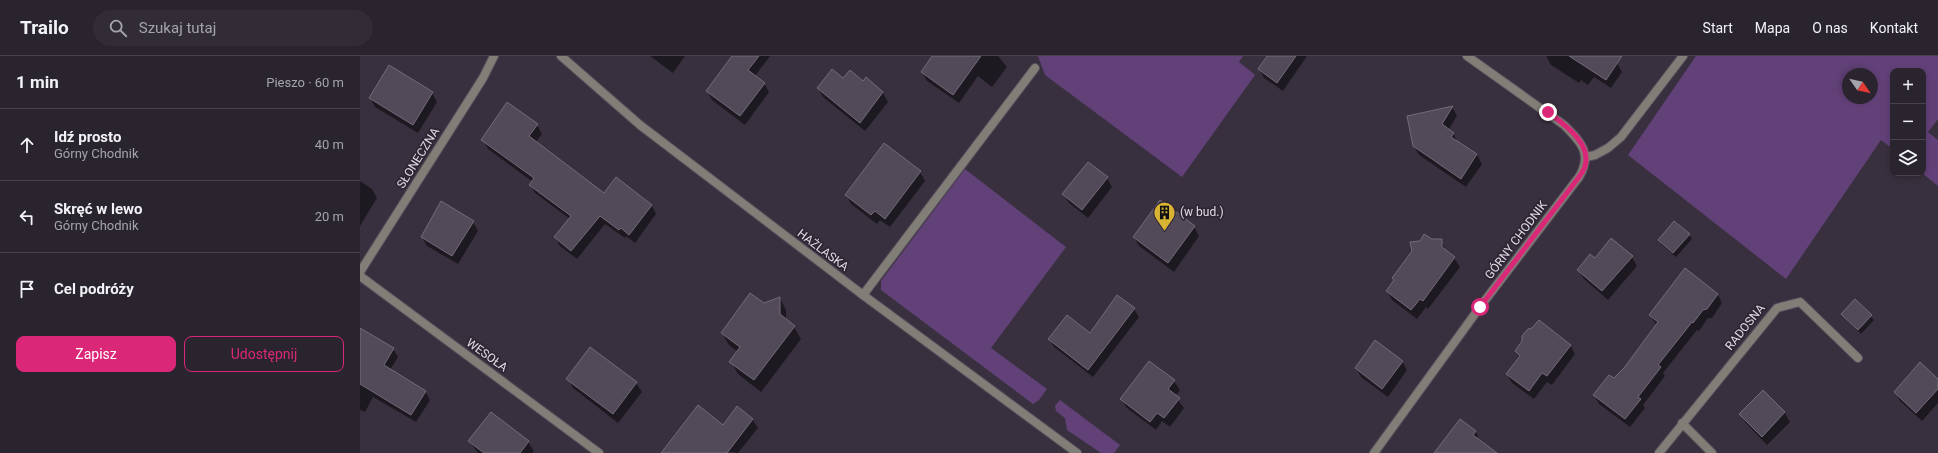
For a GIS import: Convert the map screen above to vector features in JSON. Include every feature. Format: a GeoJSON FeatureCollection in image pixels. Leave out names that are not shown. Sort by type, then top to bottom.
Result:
{"type":"FeatureCollection","features":[{"type":"Feature","properties":{"kind":"street","name":"SŁONECZNA"},"geometry":{"type":"LineString","coordinates":[[360,272],[483,78],[494,56]]}},
{"type":"Feature","properties":{"kind":"street","name":"HAŻLASKA"},"geometry":{"type":"LineString","coordinates":[[561,56],[640,125],[863,295],[1077,453]]}},
{"type":"Feature","properties":{"kind":"street"},"geometry":{"type":"LineString","coordinates":[[1467,56],[1564,125],[1576,137],[1584,149],[1586,157],[1595,155],[1608,148],[1621,137],[1683,56]]}},
{"type":"Feature","properties":{"kind":"street"},"geometry":{"type":"LineString","coordinates":[[863,295],[1034,68]]}},
{"type":"Feature","properties":{"kind":"street","name":"GÓRNY CHODNIK"},"geometry":{"type":"LineString","coordinates":[[1374,453],[1480,307],[1579,177],[1585,166],[1586,157]]}},
{"type":"Feature","properties":{"kind":"street","name":"WESOŁA"},"geometry":{"type":"LineString","coordinates":[[360,276],[599,453]]}},
{"type":"Feature","properties":{"kind":"street","name":"RADOSNA"},"geometry":{"type":"LineString","coordinates":[[1659,453],[1777,308],[1800,302],[1858,358]]}},
{"type":"Feature","properties":{"kind":"street"},"geometry":{"type":"LineString","coordinates":[[1682,423],[1712,453]]}},
{"type":"Feature","properties":{"kind":"shaded area"},"geometry":{"type":"Polygon","coordinates":[[[1038,56],[1243,56],[1239,62],[1255,75],[1182,177],[1045,75],[1038,56]]]}},
{"type":"Feature","properties":{"kind":"shaded area"},"geometry":{"type":"Polygon","coordinates":[[[1696,56],[1938,56],[1938,119],[1928,132],[1938,140],[1938,186],[1926,176],[1926,68],[1890,68],[1890,147],[1881,140],[1786,279],[1628,155],[1696,56]]]}},
{"type":"Feature","properties":{"kind":"shaded area"},"geometry":{"type":"Polygon","coordinates":[[[965,169],[1066,247],[991,348],[1047,389],[1039,400],[1033,404],[881,290],[881,281],[965,169]]]}},
{"type":"Feature","properties":{"kind":"shaded area"},"geometry":{"type":"Polygon","coordinates":[[[1060,400],[1120,445],[1114,453],[1101,453],[1067,430],[1065,418],[1056,411],[1055,406],[1060,400]]]}},
{"type":"Feature","properties":{"kind":"building"},"geometry":{"type":"Polygon","coordinates":[[[732,56],[759,56],[748,70],[765,83],[740,116],[706,91],[732,56]]]}},
{"type":"Feature","properties":{"kind":"building"},"geometry":{"type":"Polygon","coordinates":[[[932,56],[981,56],[953,95],[921,72],[932,56]]]}},
{"type":"Feature","properties":{"kind":"building"},"geometry":{"type":"Polygon","coordinates":[[[1267,56],[1296,56],[1277,83],[1258,69],[1267,56]]]}},
{"type":"Feature","properties":{"kind":"building"},"geometry":{"type":"Polygon","coordinates":[[[1569,56],[1622,56],[1606,80],[1569,56]]]}},
{"type":"Feature","properties":{"kind":"building"},"geometry":{"type":"Polygon","coordinates":[[[389,65],[433,92],[413,125],[369,98],[389,65]]]}},
{"type":"Feature","properties":{"kind":"building"},"geometry":{"type":"Polygon","coordinates":[[[832,69],[843,78],[850,70],[863,81],[866,77],[883,92],[860,123],[817,88],[832,69]]]}},
{"type":"Feature","properties":{"kind":"building"},"geometry":{"type":"Polygon","coordinates":[[[507,102],[538,124],[529,136],[604,193],[616,177],[652,205],[629,235],[621,228],[619,230],[600,216],[571,251],[554,237],[571,216],[529,185],[534,178],[481,140],[507,102]]]}},
{"type":"Feature","properties":{"kind":"building"},"geometry":{"type":"Polygon","coordinates":[[[1453,106],[1442,124],[1454,133],[1451,137],[1477,154],[1461,179],[1413,146],[1407,116],[1453,106]]]}},
{"type":"Feature","properties":{"kind":"building"},"geometry":{"type":"Polygon","coordinates":[[[884,143],[921,171],[885,219],[875,211],[871,215],[845,195],[884,143]]]}},
{"type":"Feature","properties":{"kind":"building"},"geometry":{"type":"Polygon","coordinates":[[[1088,162],[1108,177],[1082,210],[1062,194],[1088,162]]]}},
{"type":"Feature","properties":{"kind":"building","name":"(w bud.)"},"geometry":{"type":"Polygon","coordinates":[[[1160,200],[1195,226],[1168,263],[1133,237],[1160,200]]]}},
{"type":"Feature","properties":{"kind":"building"},"geometry":{"type":"Polygon","coordinates":[[[441,201],[474,221],[452,256],[421,237],[441,201]]]}},
{"type":"Feature","properties":{"kind":"building"},"geometry":{"type":"Polygon","coordinates":[[[1674,221],[1690,234],[1673,253],[1658,240],[1674,221]]]}},
{"type":"Feature","properties":{"kind":"building"},"geometry":{"type":"Polygon","coordinates":[[[1424,234],[1432,239],[1442,239],[1442,247],[1455,257],[1423,301],[1420,299],[1411,310],[1386,291],[1394,280],[1392,278],[1412,251],[1410,242],[1420,241],[1424,234]]]}},
{"type":"Feature","properties":{"kind":"building"},"geometry":{"type":"Polygon","coordinates":[[[1611,238],[1633,256],[1602,291],[1577,270],[1590,254],[1595,258],[1611,238]]]}},
{"type":"Feature","properties":{"kind":"building"},"geometry":{"type":"Polygon","coordinates":[[[1685,268],[1718,294],[1707,309],[1703,310],[1693,323],[1692,322],[1658,365],[1661,367],[1638,397],[1641,399],[1625,419],[1593,395],[1609,375],[1614,378],[1624,368],[1658,322],[1649,315],[1685,268]]]}},
{"type":"Feature","properties":{"kind":"building"},"geometry":{"type":"Polygon","coordinates":[[[750,293],[764,303],[780,297],[780,314],[795,326],[754,380],[729,362],[740,347],[721,333],[750,293]]]}},
{"type":"Feature","properties":{"kind":"building"},"geometry":{"type":"Polygon","coordinates":[[[1117,295],[1135,308],[1088,370],[1048,339],[1067,315],[1090,333],[1117,295]]]}},
{"type":"Feature","properties":{"kind":"building"},"geometry":{"type":"Polygon","coordinates":[[[1855,299],[1872,315],[1858,330],[1841,314],[1855,299]]]}},
{"type":"Feature","properties":{"kind":"building"},"geometry":{"type":"Polygon","coordinates":[[[1539,320],[1571,345],[1547,376],[1542,373],[1529,391],[1506,374],[1520,356],[1515,351],[1522,341],[1522,336],[1539,320]]]}},
{"type":"Feature","properties":{"kind":"building"},"geometry":{"type":"Polygon","coordinates":[[[360,328],[394,348],[384,365],[426,391],[411,415],[360,384],[360,328]]]}},
{"type":"Feature","properties":{"kind":"building"},"geometry":{"type":"Polygon","coordinates":[[[1375,340],[1403,361],[1382,389],[1355,368],[1375,340]]]}},
{"type":"Feature","properties":{"kind":"building"},"geometry":{"type":"Polygon","coordinates":[[[590,347],[637,382],[613,414],[566,379],[590,347]]]}},
{"type":"Feature","properties":{"kind":"building"},"geometry":{"type":"Polygon","coordinates":[[[1149,361],[1175,380],[1168,389],[1180,398],[1164,418],[1157,413],[1150,422],[1120,399],[1149,361]]]}},
{"type":"Feature","properties":{"kind":"building"},"geometry":{"type":"Polygon","coordinates":[[[1920,362],[1938,379],[1938,389],[1916,413],[1894,392],[1920,362]]]}},
{"type":"Feature","properties":{"kind":"building"},"geometry":{"type":"Polygon","coordinates":[[[1763,390],[1785,412],[1762,437],[1739,414],[1763,390]]]}},
{"type":"Feature","properties":{"kind":"building"},"geometry":{"type":"Polygon","coordinates":[[[698,405],[723,425],[737,406],[753,419],[727,453],[661,453],[698,405]]]}},
{"type":"Feature","properties":{"kind":"building"},"geometry":{"type":"Polygon","coordinates":[[[491,412],[529,441],[520,453],[484,453],[468,441],[491,412]]]}},
{"type":"Feature","properties":{"kind":"building"},"geometry":{"type":"Polygon","coordinates":[[[1460,419],[1476,431],[1473,435],[1497,453],[1434,453],[1460,419]]]}},
{"type":"Feature","properties":{"kind":"place","name":"(w bud.)"},"geometry":{"type":"Point","coordinates":[1164,232]}},
{"type":"Feature","properties":{"kind":"route"},"geometry":{"type":"LineString","coordinates":[[1480,307],[1579,177],[1585,166],[1586,157],[1584,149],[1576,137],[1548,112]]}}]}
